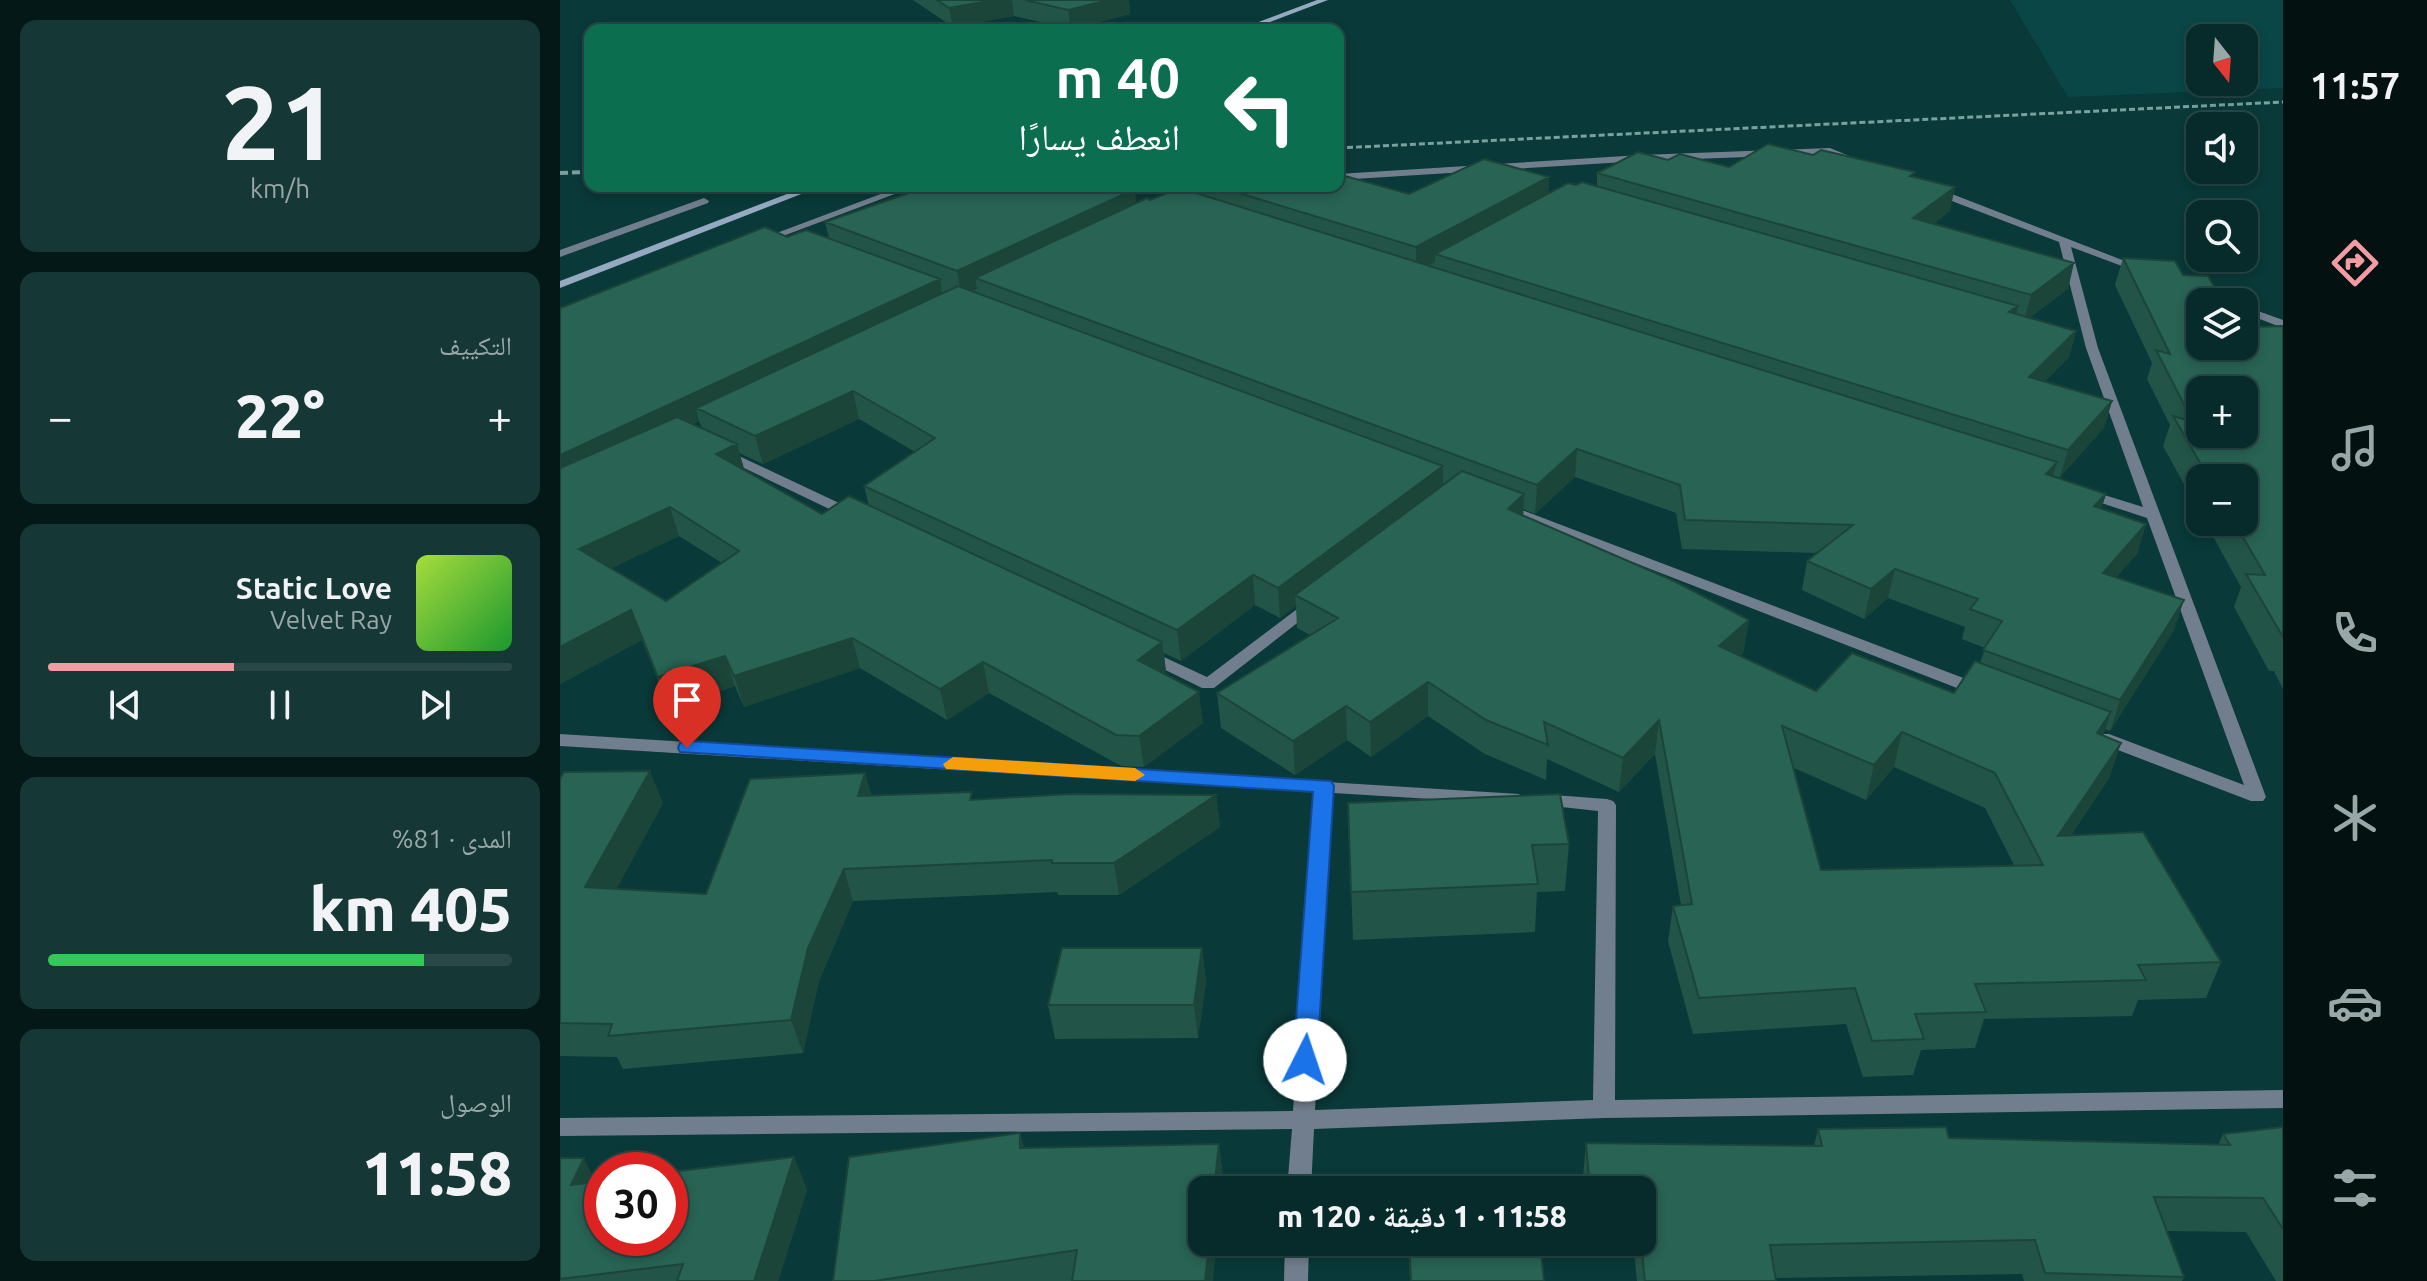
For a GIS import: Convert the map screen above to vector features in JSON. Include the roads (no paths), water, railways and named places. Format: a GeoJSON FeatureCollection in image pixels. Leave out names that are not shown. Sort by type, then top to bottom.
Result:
{"type":"FeatureCollection","features":[{"type":"Feature","properties":{"kind":"main road"},"geometry":{"type":"LineString","coordinates":[[1258,24],[1324,0]]}},
{"type":"Feature","properties":{"kind":"main road"},"geometry":{"type":"LineString","coordinates":[[560,285],[801,192]]}},
{"type":"Feature","properties":{"kind":"street"},"geometry":{"type":"LineString","coordinates":[[1344,177],[1641,158],[1830,151],[1859,162]]}},
{"type":"Feature","properties":{"kind":"street"},"geometry":{"type":"LineString","coordinates":[[1613,172],[1641,158]]}},
{"type":"Feature","properties":{"kind":"street"},"geometry":{"type":"LineString","coordinates":[[1917,184],[2152,274]]}},
{"type":"Feature","properties":{"kind":"street"},"geometry":{"type":"LineString","coordinates":[[765,239],[894,192]]}},
{"type":"Feature","properties":{"kind":"street"},"geometry":{"type":"LineString","coordinates":[[560,254],[704,201]]}},
{"type":"Feature","properties":{"kind":"street"},"geometry":{"type":"LineString","coordinates":[[779,234],[807,244]]}},
{"type":"Feature","properties":{"kind":"street"},"geometry":{"type":"LineString","coordinates":[[2064,240],[2092,348],[2150,514],[2257,797],[2095,735]]}},
{"type":"Feature","properties":{"kind":"street"},"geometry":{"type":"LineString","coordinates":[[2258,314],[2283,324]]}},
{"type":"Feature","properties":{"kind":"street"},"geometry":{"type":"LineString","coordinates":[[2076,344],[2092,348]]}},
{"type":"Feature","properties":{"kind":"street"},"geometry":{"type":"LineString","coordinates":[[715,449],[870,523]]}},
{"type":"Feature","properties":{"kind":"street"},"geometry":{"type":"LineString","coordinates":[[2075,490],[2150,514]]}},
{"type":"Feature","properties":{"kind":"street"},"geometry":{"type":"LineString","coordinates":[[1491,503],[1992,695]]}},
{"type":"Feature","properties":{"kind":"street"},"geometry":{"type":"LineString","coordinates":[[1137,650],[1208,684],[1322,597]]}},
{"type":"Feature","properties":{"kind":"street"},"geometry":{"type":"LineString","coordinates":[[560,740],[1607,805],[1604,1109]]}},
{"type":"Feature","properties":{"kind":"street"},"geometry":{"type":"LineString","coordinates":[[1299,1176],[1324,786]]}},
{"type":"Feature","properties":{"kind":"street"},"geometry":{"type":"LineString","coordinates":[[560,1127],[1301,1120],[1604,1109],[2283,1099]]}},
{"type":"Feature","properties":{"kind":"street"},"geometry":{"type":"LineString","coordinates":[[1296,1281],[1297,1256]]}},
{"type":"Feature","properties":{"kind":"railway"},"geometry":{"type":"LineString","coordinates":[[1344,148],[2283,102]]}},
{"type":"Feature","properties":{"kind":"railway"},"geometry":{"type":"LineString","coordinates":[[560,173],[584,172]]}}]}
